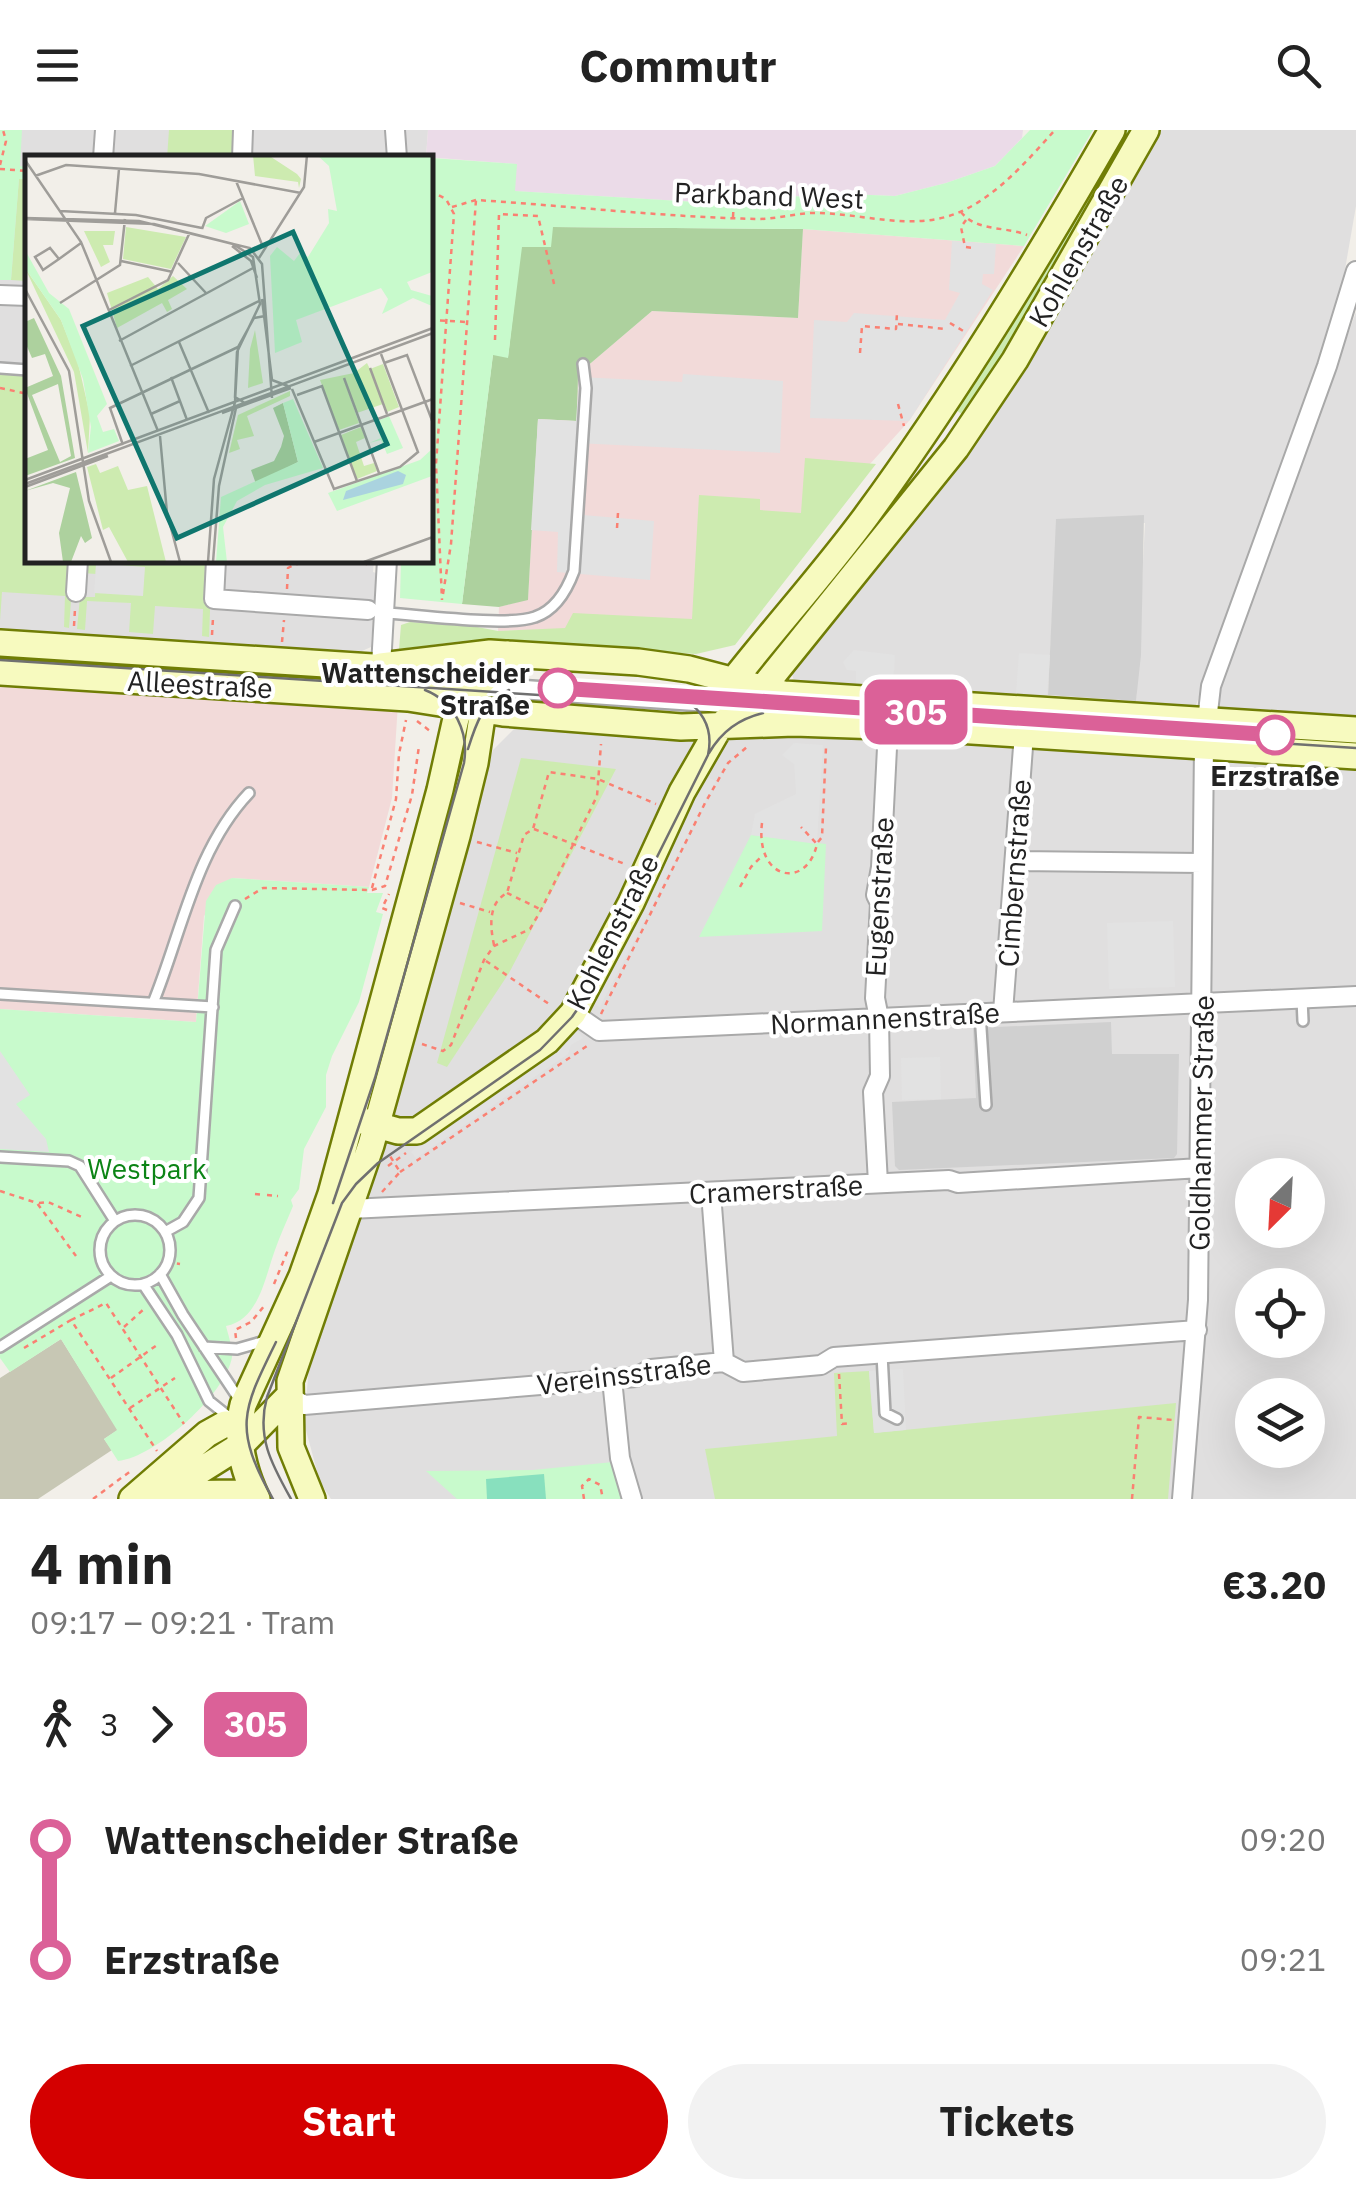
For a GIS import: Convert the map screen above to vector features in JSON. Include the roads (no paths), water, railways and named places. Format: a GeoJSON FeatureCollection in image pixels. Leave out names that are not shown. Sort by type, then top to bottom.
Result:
{"type":"FeatureCollection","features":[{"type":"Feature","properties":{"kind":"main road","name":"Kohlenstraße"},"geometry":{"type":"LineString","coordinates":[[385,1126],[547,1041],[571,1015],[677,802],[736,702],[865,518],[908,441],[1045,244],[1112,130]]}},
{"type":"Feature","properties":{"kind":"main road","name":"Kohlenstraße"},"geometry":{"type":"LineString","coordinates":[[736,702],[940,471],[1015,360],[1146,130]]}},
{"type":"Feature","properties":{"kind":"main road"},"geometry":{"type":"LineString","coordinates":[[908,441],[940,471]]}},
{"type":"Feature","properties":{"kind":"main road","name":"Alleestraße"},"geometry":{"type":"LineString","coordinates":[[0,643],[281,660],[394,683],[469,693],[602,722],[680,727],[736,702]]}},
{"type":"Feature","properties":{"kind":"main road","name":"Alleestraße"},"geometry":{"type":"LineString","coordinates":[[394,683],[466,654],[508,654],[688,669],[736,702]]}},
{"type":"Feature","properties":{"kind":"main road"},"geometry":{"type":"LineString","coordinates":[[254,1499],[246,1470],[246,1426],[272,1338],[313,1247],[385,1126],[440,790],[469,693],[508,654]]}},
{"type":"Feature","properties":{"kind":"main road","name":"Alleestraße"},"geometry":{"type":"LineString","coordinates":[[0,672],[394,683],[426,671],[469,693]]}},
{"type":"Feature","properties":{"kind":"main road"},"geometry":{"type":"LineString","coordinates":[[312,1499],[291,1447],[289,1396],[294,1365],[360,1179],[385,1126],[400,1038],[476,763],[469,693]]}},
{"type":"Feature","properties":{"kind":"main road"},"geometry":{"type":"LineString","coordinates":[[736,702],[813,697],[1118,715],[1356,756]]}},
{"type":"Feature","properties":{"kind":"main road"},"geometry":{"type":"LineString","coordinates":[[736,702],[826,725],[888,728],[1024,734],[1356,730]]}},
{"type":"Feature","properties":{"kind":"main road"},"geometry":{"type":"LineString","coordinates":[[161,1496],[289,1396]]}},
{"type":"Feature","properties":{"kind":"main road"},"geometry":{"type":"LineString","coordinates":[[132,1499],[207,1434],[225,1424],[246,1426],[312,1499]]}},
{"type":"Feature","properties":{"kind":"main road"},"geometry":{"type":"LineString","coordinates":[[161,1496],[237,1493],[254,1499]]}},
{"type":"Feature","properties":{"kind":"street"},"geometry":{"type":"LineString","coordinates":[[103,155],[105,130]]}},
{"type":"Feature","properties":{"kind":"street"},"geometry":{"type":"LineString","coordinates":[[242,155],[244,130]]}},
{"type":"Feature","properties":{"kind":"street"},"geometry":{"type":"LineString","coordinates":[[395,130],[397,155]]}},
{"type":"Feature","properties":{"kind":"street"},"geometry":{"type":"LineString","coordinates":[[1205,733],[1211,686],[1330,356],[1356,271]]}},
{"type":"Feature","properties":{"kind":"street"},"geometry":{"type":"LineString","coordinates":[[0,294],[25,296]]}},
{"type":"Feature","properties":{"kind":"street"},"geometry":{"type":"LineString","coordinates":[[76,592],[78,562]]}},
{"type":"Feature","properties":{"kind":"street"},"geometry":{"type":"LineString","coordinates":[[216,562],[214,599],[377,612]]}},
{"type":"Feature","properties":{"kind":"street"},"geometry":{"type":"LineString","coordinates":[[380,562],[377,612],[394,683]]}},
{"type":"Feature","properties":{"kind":"street","name":"Eugenstraße"},"geometry":{"type":"LineString","coordinates":[[878,1183],[873,1092],[880,1076],[875,998],[880,903],[876,895],[888,728]]}},
{"type":"Feature","properties":{"kind":"street","name":"Goldhammer Straße"},"geometry":{"type":"LineString","coordinates":[[1182,1499],[1197,1330],[1205,733]]}},
{"type":"Feature","properties":{"kind":"street","name":"Cimbernstraße"},"geometry":{"type":"LineString","coordinates":[[1003,1012],[1024,734]]}},
{"type":"Feature","properties":{"kind":"street"},"geometry":{"type":"LineString","coordinates":[[1016,860],[1202,863]]}},
{"type":"Feature","properties":{"kind":"street","name":"Normannenstraße"},"geometry":{"type":"LineString","coordinates":[[571,1015],[599,1031],[1356,996]]}},
{"type":"Feature","properties":{"kind":"street","name":"Cramerstraße"},"geometry":{"type":"LineString","coordinates":[[350,1209],[949,1180],[958,1184],[1200,1168]]}},
{"type":"Feature","properties":{"kind":"street"},"geometry":{"type":"LineString","coordinates":[[711,1193],[724,1362]]}},
{"type":"Feature","properties":{"kind":"street","name":"Vereinsstraße"},"geometry":{"type":"LineString","coordinates":[[289,1396],[304,1405],[636,1377],[652,1368],[724,1362],[743,1372],[820,1365],[838,1357],[1197,1330]]}},
{"type":"Feature","properties":{"kind":"street"},"geometry":{"type":"LineString","coordinates":[[612,1379],[620,1458],[632,1499]]}},
{"type":"Feature","properties":{"kind":"lane"},"geometry":{"type":"LineString","coordinates":[[377,612],[513,621],[534,618],[550,609],[566,590],[574,571],[586,388],[583,364]]}},
{"type":"Feature","properties":{"kind":"lane"},"geometry":{"type":"LineString","coordinates":[[0,368],[25,370]]}},
{"type":"Feature","properties":{"kind":"lane"},"geometry":{"type":"LineString","coordinates":[[128,651],[190,666],[469,693],[736,702],[970,723],[989,732]]}},
{"type":"Feature","properties":{"kind":"lane"},"geometry":{"type":"LineString","coordinates":[[153,1003],[174,951],[196,876],[230,813],[249,794]]}},
{"type":"Feature","properties":{"kind":"lane"},"geometry":{"type":"LineString","coordinates":[[165,1232],[183,1222],[198,1198],[216,950],[235,906]]}},
{"type":"Feature","properties":{"kind":"lane"},"geometry":{"type":"LineString","coordinates":[[0,994],[213,1007]]}},
{"type":"Feature","properties":{"kind":"lane"},"geometry":{"type":"LineString","coordinates":[[1302,999],[1303,1021]]}},
{"type":"Feature","properties":{"kind":"lane"},"geometry":{"type":"LineString","coordinates":[[980,1013],[986,1105]]}},
{"type":"Feature","properties":{"kind":"lane"},"geometry":{"type":"LineString","coordinates":[[0,1157],[68,1161],[80,1166],[114,1221]]}},
{"type":"Feature","properties":{"kind":"lane"},"geometry":{"type":"LineString","coordinates":[[136,1214],[151,1218],[165,1232],[170,1244],[168,1262],[160,1274],[143,1284],[130,1284],[111,1276],[100,1258],[104,1232],[114,1221],[136,1214]]}},
{"type":"Feature","properties":{"kind":"lane"},"geometry":{"type":"LineString","coordinates":[[160,1274],[246,1426]]}},
{"type":"Feature","properties":{"kind":"lane"},"geometry":{"type":"LineString","coordinates":[[0,1348],[111,1276]]}},
{"type":"Feature","properties":{"kind":"lane"},"geometry":{"type":"LineString","coordinates":[[143,1284],[177,1336],[209,1402],[246,1426]]}},
{"type":"Feature","properties":{"kind":"lane"},"geometry":{"type":"LineString","coordinates":[[204,1347],[237,1348],[272,1338]]}},
{"type":"Feature","properties":{"kind":"lane"},"geometry":{"type":"LineString","coordinates":[[882,1354],[885,1413],[897,1418]]}},
{"type":"Feature","properties":{"kind":"tram line"},"geometry":{"type":"LineString","coordinates":[[0,660],[1356,748]]}},
{"type":"Feature","properties":{"kind":"tram line","name":"305"},"geometry":{"type":"LineString","coordinates":[[558,688],[1275,735]]}},
{"type":"Feature","properties":{"kind":"tram line"},"geometry":{"type":"LineString","coordinates":[[333,1203],[375,1078],[464,763],[464,740],[458,719],[444,702],[425,690]]}},
{"type":"Feature","properties":{"kind":"tram line"},"geometry":{"type":"LineString","coordinates":[[468,749],[487,707],[509,690]]}},
{"type":"Feature","properties":{"kind":"tram line"},"geometry":{"type":"LineString","coordinates":[[291,1499],[268,1450],[264,1411],[342,1203],[378,1163],[540,1050],[572,1017],[590,991],[708,755],[706,724],[686,700]]}},
{"type":"Feature","properties":{"kind":"tram line"},"geometry":{"type":"LineString","coordinates":[[709,753],[732,727],[763,713]]}},
{"type":"Feature","properties":{"kind":"tram line"},"geometry":{"type":"LineString","coordinates":[[273,1499],[252,1454],[247,1420],[256,1386],[276,1342]]}},
{"type":"Feature","properties":{"kind":"place","name":"Wattenscheider Straße"},"geometry":{"type":"Point","coordinates":[558,688]}},
{"type":"Feature","properties":{"kind":"place","name":"Erzstraße"},"geometry":{"type":"Point","coordinates":[1275,735]}},
{"type":"Feature","properties":{"kind":"park label","name":"Westpark"},"geometry":{"type":"Point","coordinates":[147,1168]}}]}
